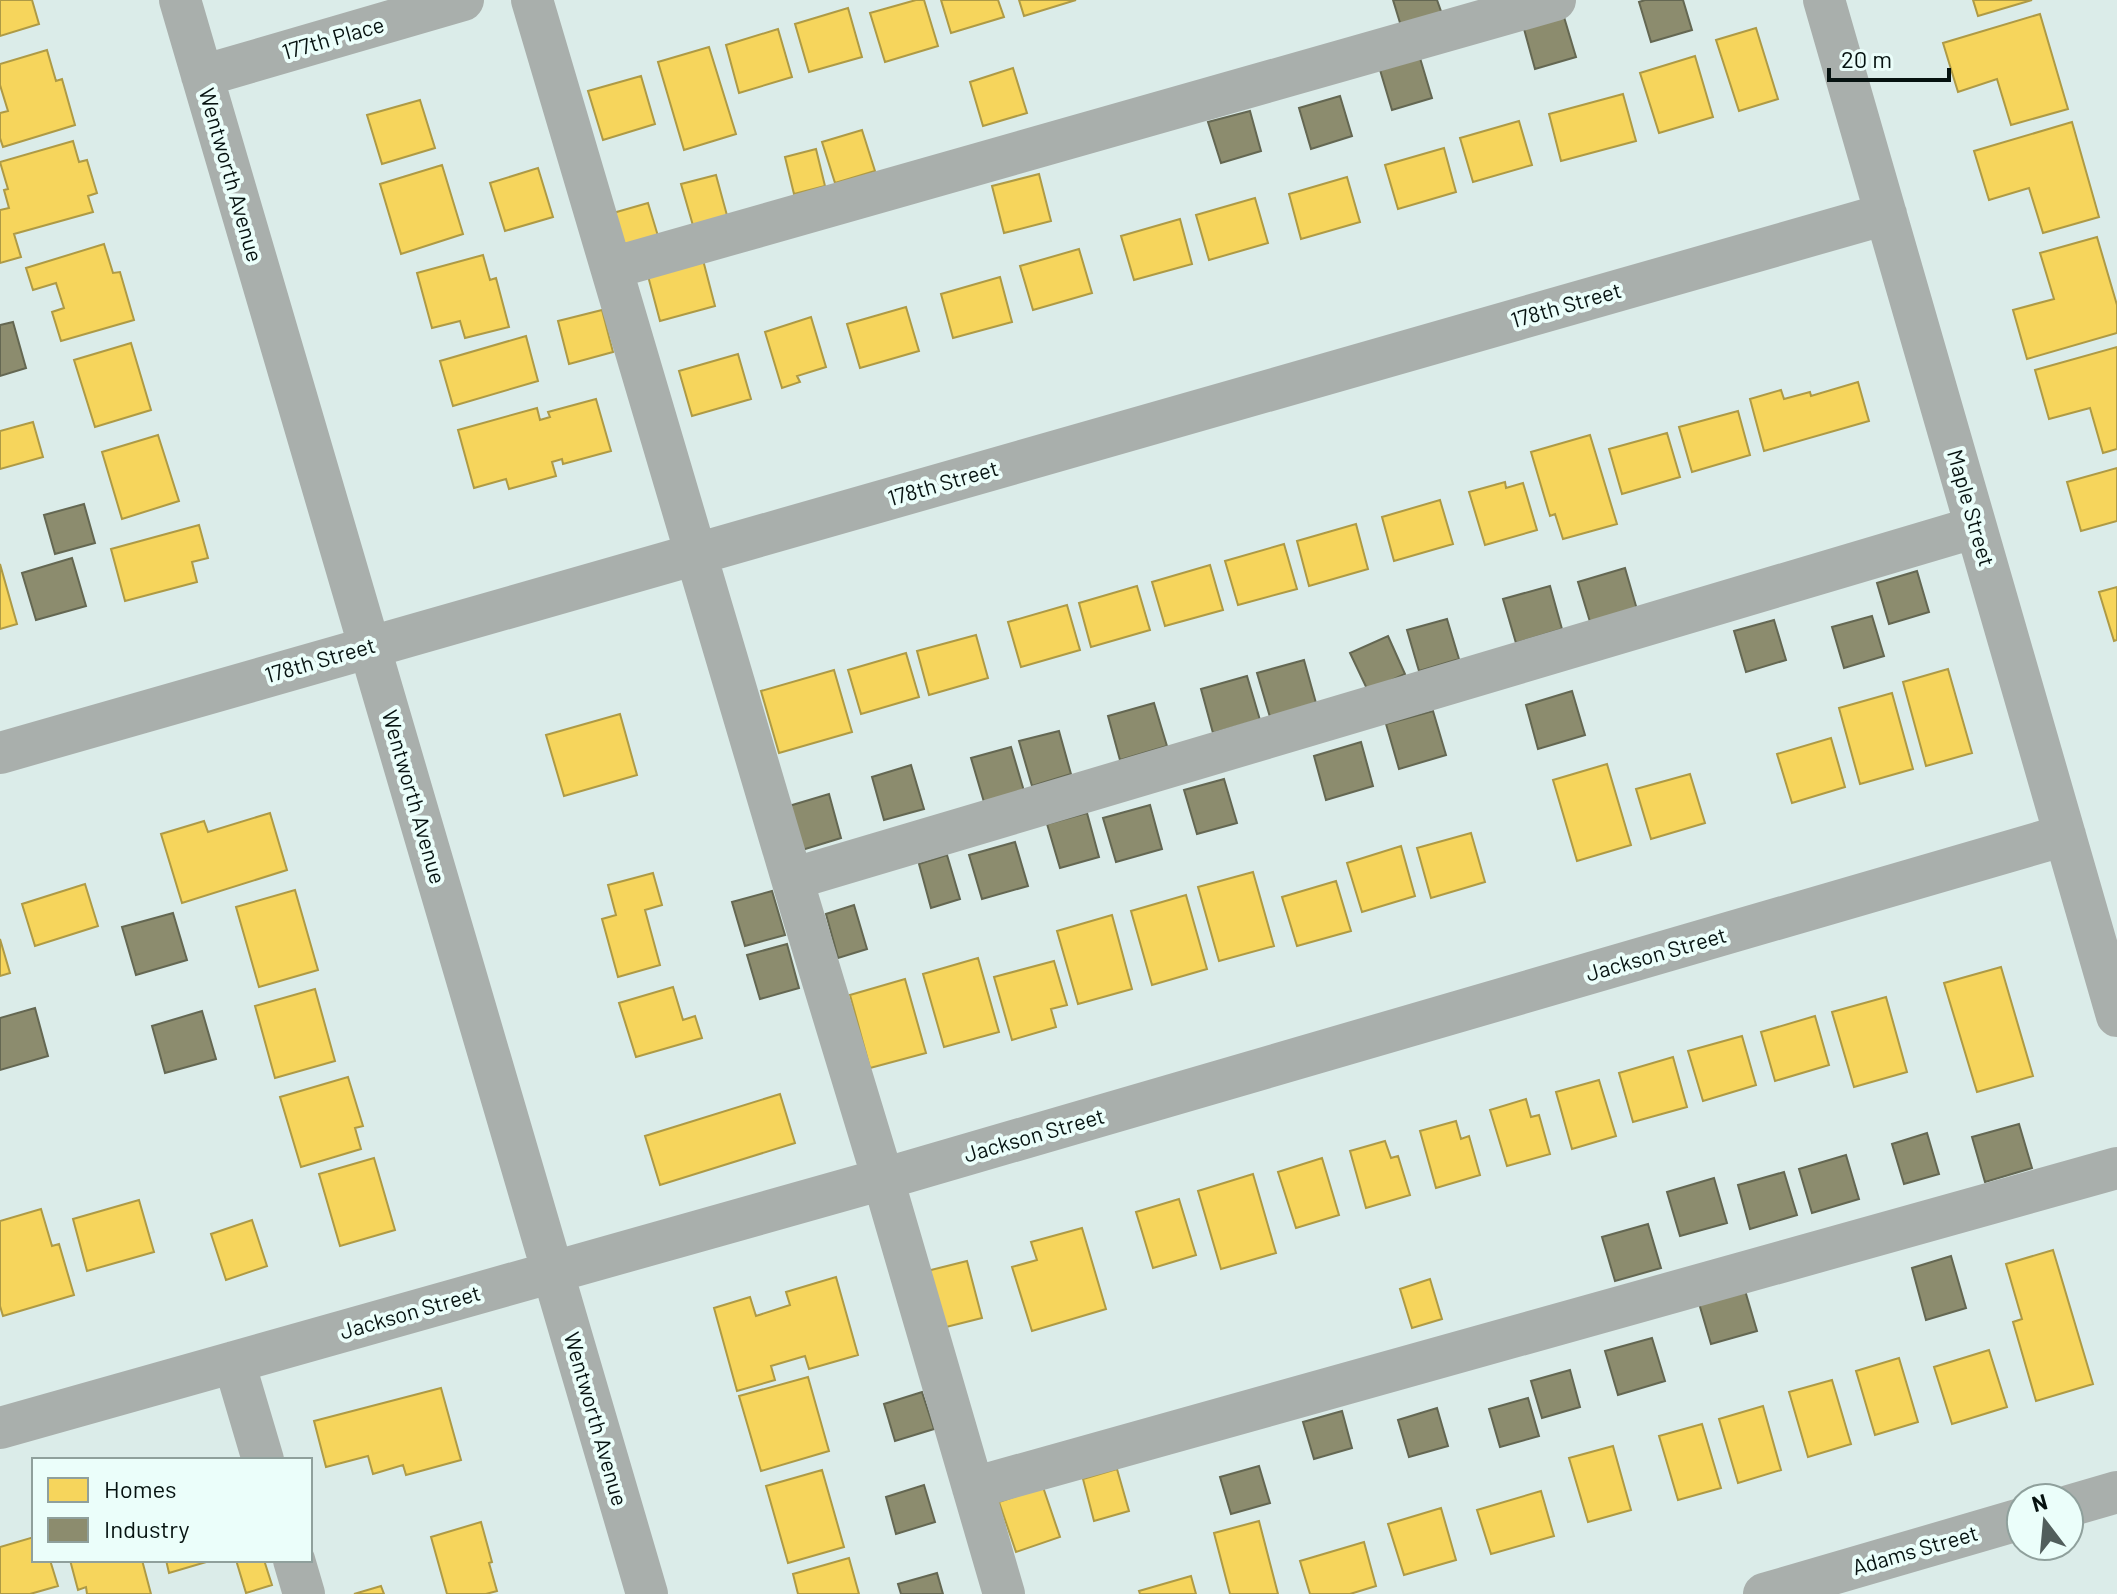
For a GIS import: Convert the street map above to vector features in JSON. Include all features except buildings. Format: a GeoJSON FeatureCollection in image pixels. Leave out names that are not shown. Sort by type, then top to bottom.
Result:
{"type":"FeatureCollection","features":[{"type":"Feature","properties":{"kind":"street","name":"Wentworth Avenue"},"geometry":{"type":"LineString","coordinates":[[180,0],[647,1594]]}},
{"type":"Feature","properties":{"kind":"street","name":"177th Place"},"geometry":{"type":"LineString","coordinates":[[202,76],[463,0]]}},
{"type":"Feature","properties":{"kind":"street"},"geometry":{"type":"LineString","coordinates":[[532,0],[1004,1594]]}},
{"type":"Feature","properties":{"kind":"street"},"geometry":{"type":"LineString","coordinates":[[612,268],[1555,0]]}},
{"type":"Feature","properties":{"kind":"street","name":"Maple Street"},"geometry":{"type":"LineString","coordinates":[[1824,0],[2117,1016]]}},
{"type":"Feature","properties":{"kind":"street","name":"178th Street"},"geometry":{"type":"LineString","coordinates":[[0,753],[1886,214]]}},
{"type":"Feature","properties":{"kind":"street"},"geometry":{"type":"LineString","coordinates":[[792,879],[1976,527]]}},
{"type":"Feature","properties":{"kind":"street","name":"Jackson Street"},"geometry":{"type":"LineString","coordinates":[[0,1428],[883,1179],[2065,835]]}},
{"type":"Feature","properties":{"kind":"street"},"geometry":{"type":"LineString","coordinates":[[973,1488],[2117,1168]]}},
{"type":"Feature","properties":{"kind":"street"},"geometry":{"type":"LineString","coordinates":[[234,1362],[262,1458]]}},
{"type":"Feature","properties":{"kind":"street"},"geometry":{"type":"LineString","coordinates":[[2085,1501],[2117,1492]]}},
{"type":"Feature","properties":{"kind":"street","name":"Adams Street"},"geometry":{"type":"LineString","coordinates":[[1764,1594],[2005,1524]]}},
{"type":"Feature","properties":{"kind":"street"},"geometry":{"type":"LineString","coordinates":[[295,1562],[304,1594]]}}]}
